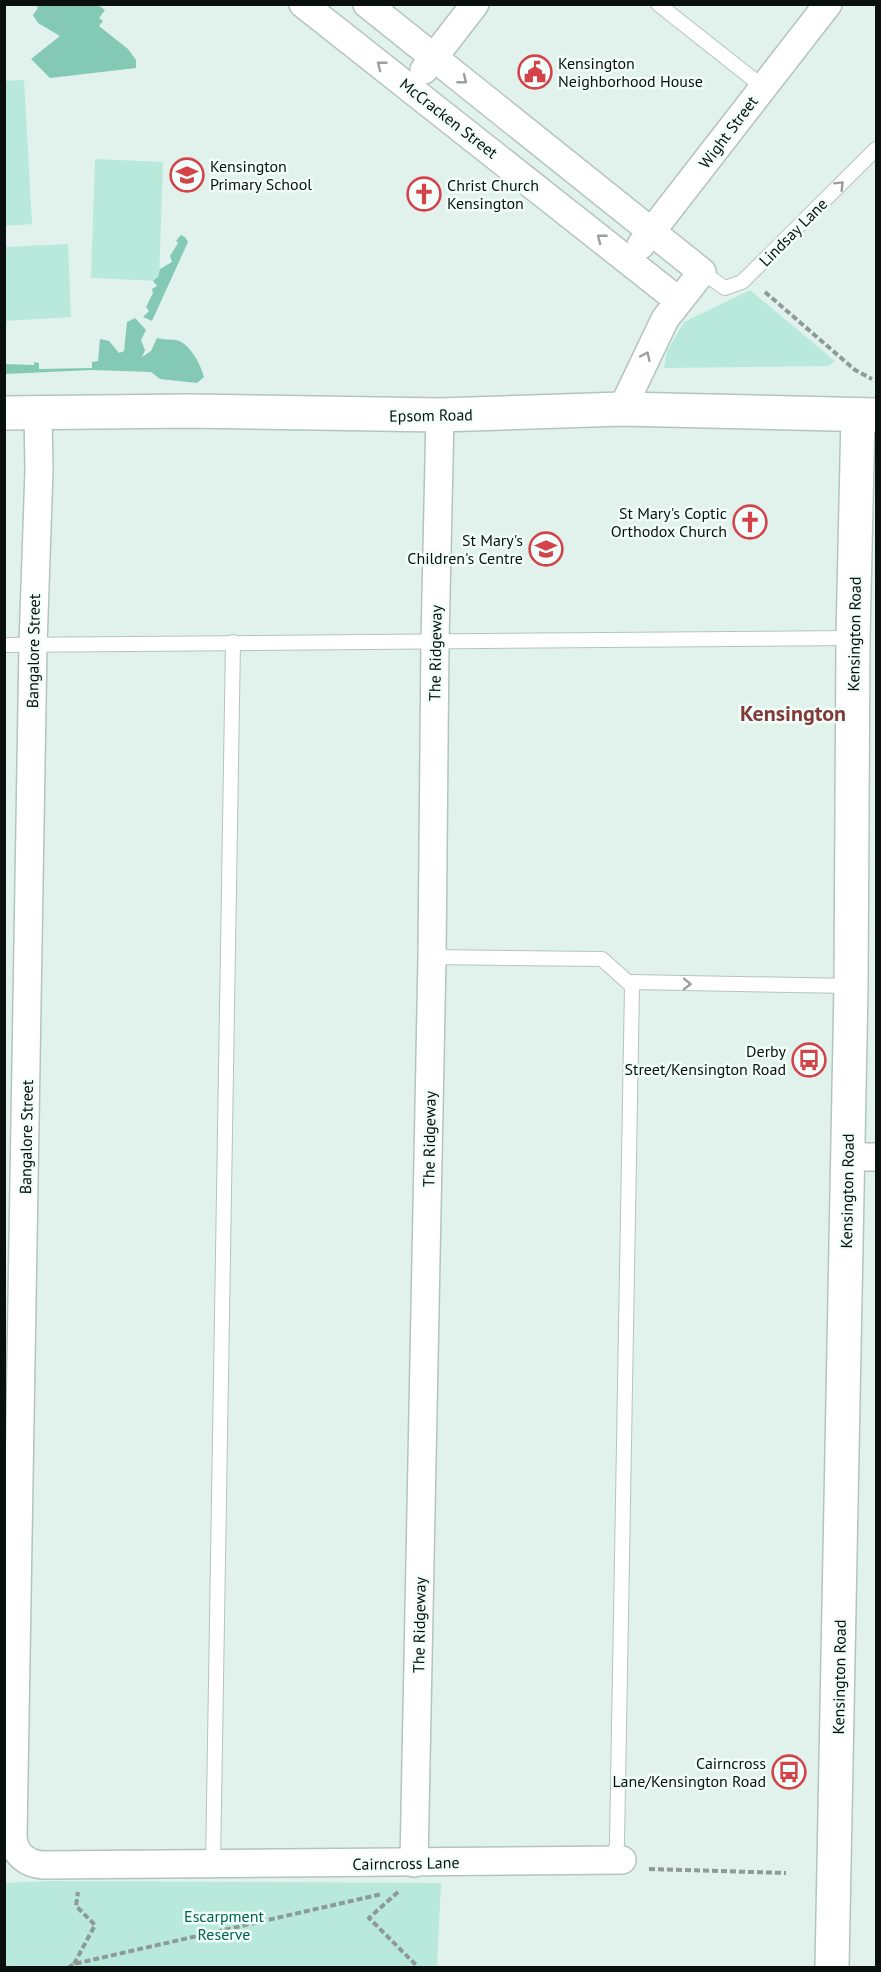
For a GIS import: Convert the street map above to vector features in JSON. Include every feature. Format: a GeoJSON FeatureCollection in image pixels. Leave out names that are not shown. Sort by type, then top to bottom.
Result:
{"type":"FeatureCollection","features":[{"type":"Feature","properties":{"kind":"street","name":"McCracken Street"},"geometry":{"type":"LineString","coordinates":[[303,4],[679,301]]}},
{"type":"Feature","properties":{"kind":"street"},"geometry":{"type":"LineString","coordinates":[[367,4],[702,272],[659,329],[622,409]]}},
{"type":"Feature","properties":{"kind":"street"},"geometry":{"type":"LineString","coordinates":[[411,88],[475,4]]}},
{"type":"Feature","properties":{"kind":"street","name":"Wight Street"},"geometry":{"type":"LineString","coordinates":[[629,260],[825,5]]}},
{"type":"Feature","properties":{"kind":"street","name":"Epsom Road"},"geometry":{"type":"LineString","coordinates":[[4,413],[189,411],[440,415],[622,409],[867,415]]}},
{"type":"Feature","properties":{"kind":"street","name":"Bangalore Street"},"geometry":{"type":"LineString","coordinates":[[24,1859],[15,1847],[13,1837],[12,1478],[39,470],[38,412]]}},
{"type":"Feature","properties":{"kind":"street","name":"The Ridgeway"},"geometry":{"type":"LineString","coordinates":[[410,1875],[432,957],[440,415]]}},
{"type":"Feature","properties":{"kind":"street","name":"Kensington Road"},"geometry":{"type":"LineString","coordinates":[[832,1968],[862,1157],[851,986],[853,638],[867,415]]}},
{"type":"Feature","properties":{"kind":"street","name":"Cairncross Lane"},"geometry":{"type":"LineString","coordinates":[[24,1859],[38,1865],[213,1865],[410,1875],[618,1860]]}},
{"type":"Feature","properties":{"kind":"lane"},"geometry":{"type":"LineString","coordinates":[[658,4],[763,87]]}},
{"type":"Feature","properties":{"kind":"lane","name":"Lindsay Lane"},"geometry":{"type":"LineString","coordinates":[[702,272],[725,288],[742,282],[876,148]]}},
{"type":"Feature","properties":{"kind":"lane"},"geometry":{"type":"LineString","coordinates":[[4,645],[853,638]]}},
{"type":"Feature","properties":{"kind":"lane"},"geometry":{"type":"LineString","coordinates":[[213,1865],[234,642]]}},
{"type":"Feature","properties":{"kind":"lane"},"geometry":{"type":"LineString","coordinates":[[432,957],[602,959],[632,986]]}},
{"type":"Feature","properties":{"kind":"lane"},"geometry":{"type":"LineString","coordinates":[[618,1860],[632,982],[851,986]]}},
{"type":"Feature","properties":{"kind":"path"},"geometry":{"type":"LineString","coordinates":[[757,286],[855,370],[872,379]]}},
{"type":"Feature","properties":{"kind":"path"},"geometry":{"type":"LineString","coordinates":[[618,1860],[628,1868],[786,1873]]}},
{"type":"Feature","properties":{"kind":"path"},"geometry":{"type":"LineString","coordinates":[[74,1964],[95,1925],[76,1906],[83,1865]]}},
{"type":"Feature","properties":{"kind":"path"},"geometry":{"type":"LineString","coordinates":[[68,1968],[74,1964],[400,1890],[410,1875]]}},
{"type":"Feature","properties":{"kind":"path"},"geometry":{"type":"LineString","coordinates":[[389,1899],[369,1918],[419,1968]]}},
{"type":"Feature","properties":{"kind":"green space"},"geometry":{"type":"Polygon","coordinates":[[[24,80],[32,224],[5,226],[5,81],[24,80]]]}},
{"type":"Feature","properties":{"kind":"green space"},"geometry":{"type":"Polygon","coordinates":[[[95,159],[163,162],[159,281],[91,278],[95,159]]]}},
{"type":"Feature","properties":{"kind":"green space"},"geometry":{"type":"Polygon","coordinates":[[[68,244],[71,317],[5,321],[5,247],[68,244]]]}},
{"type":"Feature","properties":{"kind":"green space"},"geometry":{"type":"Polygon","coordinates":[[[750,290],[835,361],[829,366],[664,368],[667,351],[684,322],[750,290]]]}},
{"type":"Feature","properties":{"kind":"green space","name":"Escarpment Reserve"},"geometry":{"type":"Polygon","coordinates":[[[50,1881],[441,1883],[437,1967],[5,1967],[4,1888],[6,1883],[50,1881]]]}},
{"type":"Feature","properties":{"kind":"shaded area"},"geometry":{"type":"Polygon","coordinates":[[[36,5],[98,5],[105,10],[99,18],[103,21],[99,26],[128,49],[136,60],[136,68],[50,78],[31,59],[60,36],[38,23],[33,15],[38,8],[36,5]]]}},
{"type":"Feature","properties":{"kind":"shaded area"},"geometry":{"type":"Polygon","coordinates":[[[181,235],[188,242],[152,321],[143,317],[149,311],[146,307],[153,293],[152,289],[157,286],[153,281],[158,277],[160,269],[172,262],[170,256],[181,235]]]}},
{"type":"Feature","properties":{"kind":"shaded area"},"geometry":{"type":"Polygon","coordinates":[[[135,318],[146,330],[141,340],[145,350],[142,357],[151,351],[157,338],[176,340],[190,350],[198,361],[204,377],[197,383],[160,379],[151,372],[92,370],[5,374],[5,364],[34,365],[34,362],[39,363],[39,369],[92,368],[92,362],[98,361],[100,339],[109,341],[119,353],[124,351],[127,322],[135,318]]]}},
{"type":"Feature","properties":{"kind":"place","name":"Kensington Neighborhood House"},"geometry":{"type":"Point","coordinates":[535,72]}},
{"type":"Feature","properties":{"kind":"place","name":"Kensington Primary School"},"geometry":{"type":"Point","coordinates":[187,175]}},
{"type":"Feature","properties":{"kind":"place","name":"Christ Church Kensington"},"geometry":{"type":"Point","coordinates":[424,194]}},
{"type":"Feature","properties":{"kind":"place","name":"St Mary's Coptic Orthodox Church"},"geometry":{"type":"Point","coordinates":[750,522]}},
{"type":"Feature","properties":{"kind":"place","name":"St Mary's Children's Centre"},"geometry":{"type":"Point","coordinates":[546,549]}},
{"type":"Feature","properties":{"kind":"place","name":"Derby Street/Kensington Road"},"geometry":{"type":"Point","coordinates":[809,1060]}},
{"type":"Feature","properties":{"kind":"place","name":"Cairncross Lane/Kensington Road"},"geometry":{"type":"Point","coordinates":[789,1772]}},
{"type":"Feature","properties":{"kind":"district","name":"Kensington"},"geometry":{"type":"Point","coordinates":[793,713]}}]}
